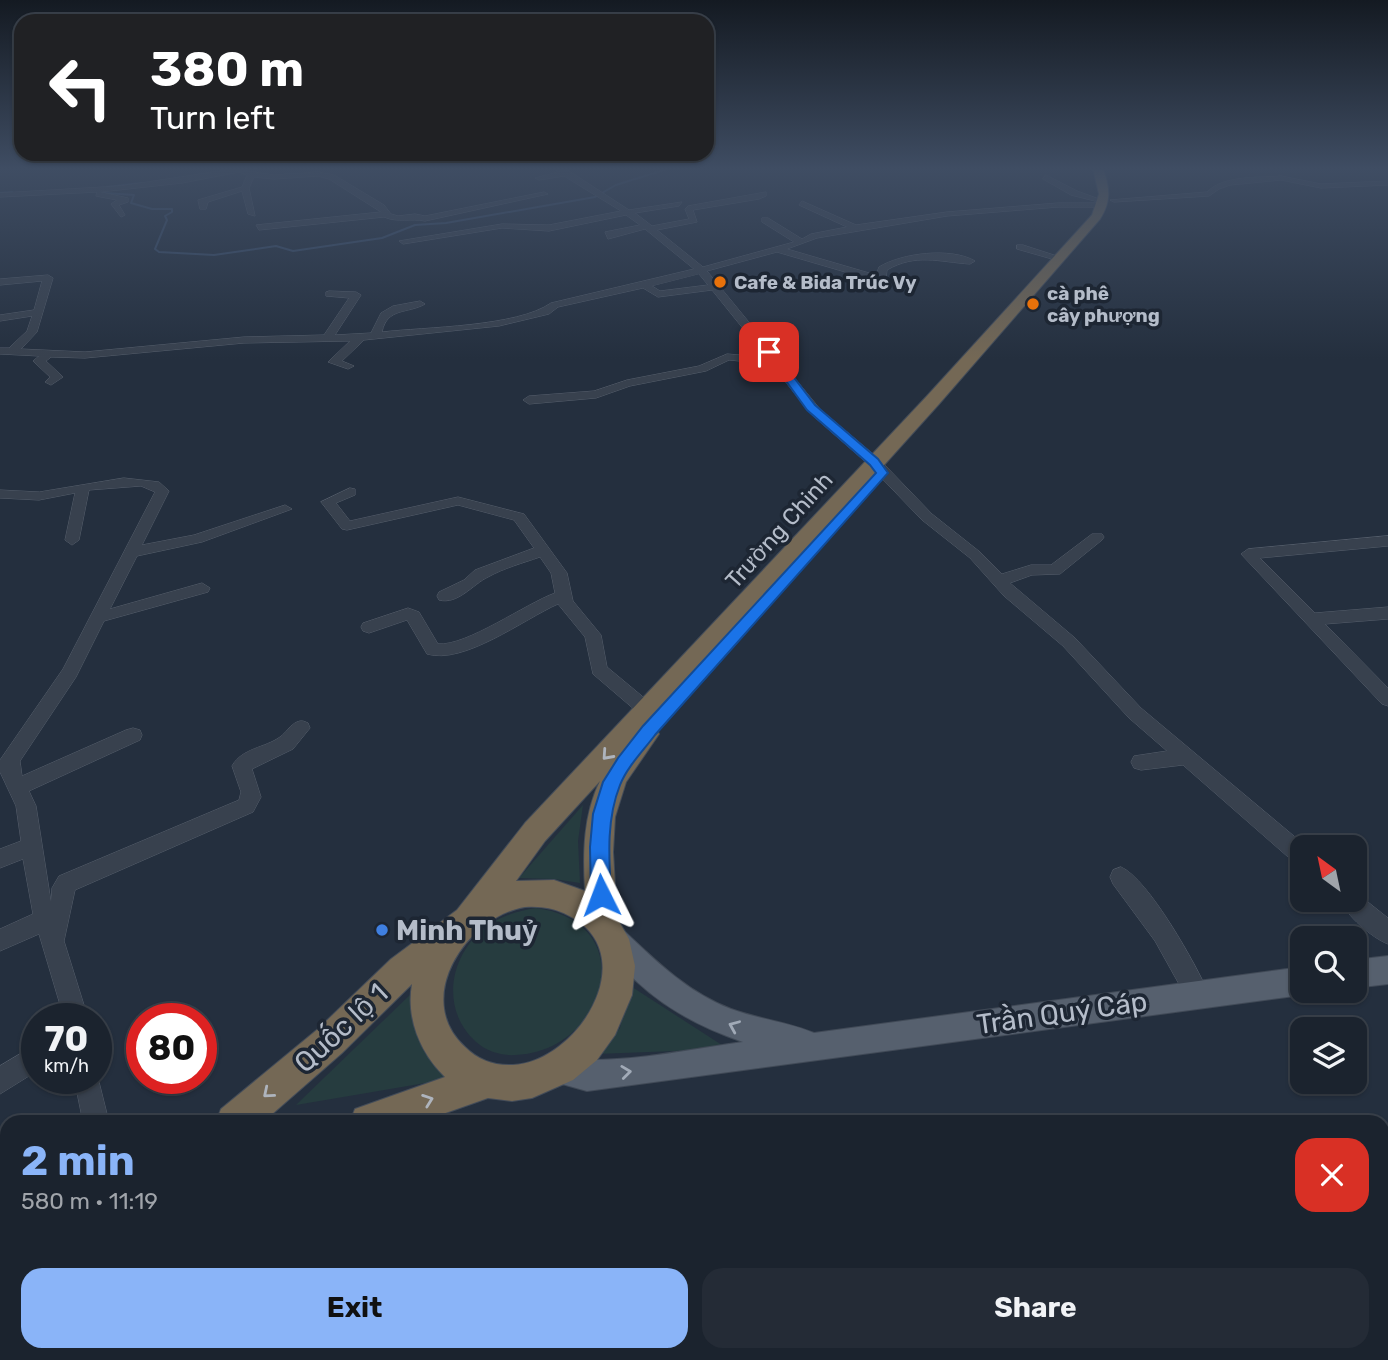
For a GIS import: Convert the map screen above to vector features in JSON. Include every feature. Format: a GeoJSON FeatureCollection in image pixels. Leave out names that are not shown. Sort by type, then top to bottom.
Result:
{"type":"FeatureCollection","features":[{"type":"Feature","properties":{"kind":"highway","name":"Trường Chinh"},"geometry":{"type":"LineString","coordinates":[[606,930],[600,831],[607,794],[617,774],[649,730],[1081,232]]}},
{"type":"Feature","properties":{"kind":"highway","name":"Trường Chinh"},"geometry":{"type":"LineString","coordinates":[[459,928],[536,832],[878,468],[1093,232]]}},
{"type":"Feature","properties":{"kind":"highway"},"geometry":{"type":"LineString","coordinates":[[549,893],[579,903],[606,930],[619,970],[613,1007],[592,1042],[559,1069],[531,1080],[503,1083],[487,1080],[466,1072],[449,1059],[436,1041],[429,1021],[427,1000],[430,978],[438,957],[459,928],[500,900],[516,895],[549,893]]}},
{"type":"Feature","properties":{"kind":"highway","name":"Quốc lộ 1"},"geometry":{"type":"LineString","coordinates":[[242,1115],[341,1031],[401,971],[459,928]]}},
{"type":"Feature","properties":{"kind":"highway"},"geometry":{"type":"LineString","coordinates":[[388,1115],[487,1080]]}},
{"type":"Feature","properties":{"kind":"main road","name":"Trần Quý Cáp"},"geometry":{"type":"LineString","coordinates":[[606,930],[659,983],[708,1015],[744,1030],[823,1048]]}},
{"type":"Feature","properties":{"kind":"main road"},"geometry":{"type":"LineString","coordinates":[[1367,972],[1388,970]]}},
{"type":"Feature","properties":{"kind":"main road","name":"Trần Quý Cáp"},"geometry":{"type":"LineString","coordinates":[[559,1069],[587,1076],[823,1048],[1290,982]]}},
{"type":"Feature","properties":{"kind":"street"},"geometry":{"type":"LineString","coordinates":[[403,241],[459,232]]}},
{"type":"Feature","properties":{"kind":"street"},"geometry":{"type":"LineString","coordinates":[[611,237],[608,234],[618,232]]}},
{"type":"Feature","properties":{"kind":"street"},"geometry":{"type":"LineString","coordinates":[[655,232],[701,270],[814,410],[903,490],[927,517],[975,555],[999,581],[1069,642],[1135,713],[1290,846]]}},
{"type":"Feature","properties":{"kind":"street"},"geometry":{"type":"LineString","coordinates":[[784,232],[803,242]]}},
{"type":"Feature","properties":{"kind":"street"},"geometry":{"type":"LineString","coordinates":[[6,352],[85,355],[244,340],[360,338],[482,325],[541,313],[580,294],[645,285],[832,232]]}},
{"type":"Feature","properties":{"kind":"street"},"geometry":{"type":"LineString","coordinates":[[1020,247],[1059,258]]}},
{"type":"Feature","properties":{"kind":"street"},"geometry":{"type":"LineString","coordinates":[[776,249],[876,278],[883,276],[882,269],[886,266],[902,260],[944,256],[970,261]]}},
{"type":"Feature","properties":{"kind":"street"},"geometry":{"type":"LineString","coordinates":[[0,282],[48,278],[29,337],[6,352]]}},
{"type":"Feature","properties":{"kind":"street"},"geometry":{"type":"LineString","coordinates":[[645,285],[658,294],[716,287]]}},
{"type":"Feature","properties":{"kind":"street"},"geometry":{"type":"LineString","coordinates":[[327,339],[356,295],[329,294]]}},
{"type":"Feature","properties":{"kind":"street"},"geometry":{"type":"LineString","coordinates":[[376,336],[376,325],[385,314],[400,307],[419,304]]}},
{"type":"Feature","properties":{"kind":"street"},"geometry":{"type":"LineString","coordinates":[[0,318],[37,312]]}},
{"type":"Feature","properties":{"kind":"street"},"geometry":{"type":"LineString","coordinates":[[471,337],[483,334],[482,325]]}},
{"type":"Feature","properties":{"kind":"street"},"geometry":{"type":"LineString","coordinates":[[348,366],[334,362],[360,338]]}},
{"type":"Feature","properties":{"kind":"street"},"geometry":{"type":"LineString","coordinates":[[47,355],[39,361],[57,377],[51,382]]}},
{"type":"Feature","properties":{"kind":"street"},"geometry":{"type":"LineString","coordinates":[[529,400],[596,394],[627,383],[706,368],[727,357],[777,361]]}},
{"type":"Feature","properties":{"kind":"street"},"geometry":{"type":"LineString","coordinates":[[0,494],[31,497],[131,481],[150,482],[162,488],[159,499],[70,672],[5,766],[26,806],[45,920],[71,1003]]}},
{"type":"Feature","properties":{"kind":"street"},"geometry":{"type":"LineString","coordinates":[[72,540],[83,488]]}},
{"type":"Feature","properties":{"kind":"street"},"geometry":{"type":"LineString","coordinates":[[350,492],[328,502],[347,526],[461,501],[517,516],[558,573],[563,596],[593,635],[599,670],[648,711]]}},
{"type":"Feature","properties":{"kind":"street"},"geometry":{"type":"LineString","coordinates":[[131,552],[197,539],[285,509]]}},
{"type":"Feature","properties":{"kind":"street"},"geometry":{"type":"LineString","coordinates":[[999,581],[1031,570],[1055,570],[1097,537]]}},
{"type":"Feature","properties":{"kind":"street"},"geometry":{"type":"LineString","coordinates":[[1388,541],[1248,554],[1388,699]]}},
{"type":"Feature","properties":{"kind":"street"},"geometry":{"type":"LineString","coordinates":[[445,596],[470,584],[480,574],[542,550]]}},
{"type":"Feature","properties":{"kind":"street"},"geometry":{"type":"LineString","coordinates":[[99,617],[202,588]]}},
{"type":"Feature","properties":{"kind":"street"},"geometry":{"type":"LineString","coordinates":[[369,628],[408,614],[413,616],[433,650],[443,652],[477,638],[548,600],[563,596]]}},
{"type":"Feature","properties":{"kind":"street"},"geometry":{"type":"LineString","coordinates":[[1312,620],[1388,613]]}},
{"type":"Feature","properties":{"kind":"street"},"geometry":{"type":"LineString","coordinates":[[52,943],[62,907],[63,888],[68,883],[246,806],[252,795],[242,766],[251,759],[289,744],[301,728]]}},
{"type":"Feature","properties":{"kind":"street"},"geometry":{"type":"LineString","coordinates":[[18,787],[133,735]]}},
{"type":"Feature","properties":{"kind":"street"},"geometry":{"type":"LineString","coordinates":[[1141,762],[1188,757]]}},
{"type":"Feature","properties":{"kind":"street"},"geometry":{"type":"LineString","coordinates":[[0,859],[31,846]]}},
{"type":"Feature","properties":{"kind":"street"},"geometry":{"type":"LineString","coordinates":[[1121,877],[1153,915],[1179,956],[1197,994]]}},
{"type":"Feature","properties":{"kind":"street"},"geometry":{"type":"LineString","coordinates":[[1364,912],[1388,933]]}},
{"type":"Feature","properties":{"kind":"street"},"geometry":{"type":"LineString","coordinates":[[0,940],[45,920]]}},
{"type":"Feature","properties":{"kind":"street"},"geometry":{"type":"LineString","coordinates":[[0,1081],[21,1067]]}},
{"type":"Feature","properties":{"kind":"street"},"geometry":{"type":"LineString","coordinates":[[90,1094],[95,1115]]}},
{"type":"Feature","properties":{"kind":"green space"},"geometry":{"type":"Polygon","coordinates":[[[583,805],[578,841],[580,883],[519,878],[583,805]]]}},
{"type":"Feature","properties":{"kind":"green space"},"geometry":{"type":"Polygon","coordinates":[[[536,908],[570,918],[591,937],[601,960],[600,986],[590,1011],[572,1033],[546,1048],[515,1055],[497,1053],[480,1045],[467,1032],[458,1016],[454,983],[458,966],[465,950],[476,936],[491,924],[512,913],[536,908]]]}},
{"type":"Feature","properties":{"kind":"green space"},"geometry":{"type":"Polygon","coordinates":[[[629,985],[728,1049],[596,1054],[620,1028],[629,985]]]}},
{"type":"Feature","properties":{"kind":"green space"},"geometry":{"type":"Polygon","coordinates":[[[413,992],[417,1030],[424,1050],[449,1079],[296,1105],[413,992]]]}},
{"type":"Feature","properties":{"kind":"waterway"},"geometry":{"type":"LineString","coordinates":[[162,232],[155,249],[159,252],[214,255],[276,246],[293,251],[382,238],[396,232]]}},
{"type":"Feature","properties":{"kind":"place","name":"Cafe & Bida Trúc Vy"},"geometry":{"type":"Point","coordinates":[720,282]}},
{"type":"Feature","properties":{"kind":"place","name":"cà phê cây phượng"},"geometry":{"type":"Point","coordinates":[1033,304]}},
{"type":"Feature","properties":{"kind":"place","name":"Minh Thuỷ"},"geometry":{"type":"Point","coordinates":[382,930]}},
{"type":"Feature","properties":{"kind":"route"},"geometry":{"type":"LineString","coordinates":[[601,895],[599,847],[602,814],[612,782],[624,763],[649,730],[882,473],[874,462],[841,436],[811,407],[769,352]]}}]}
